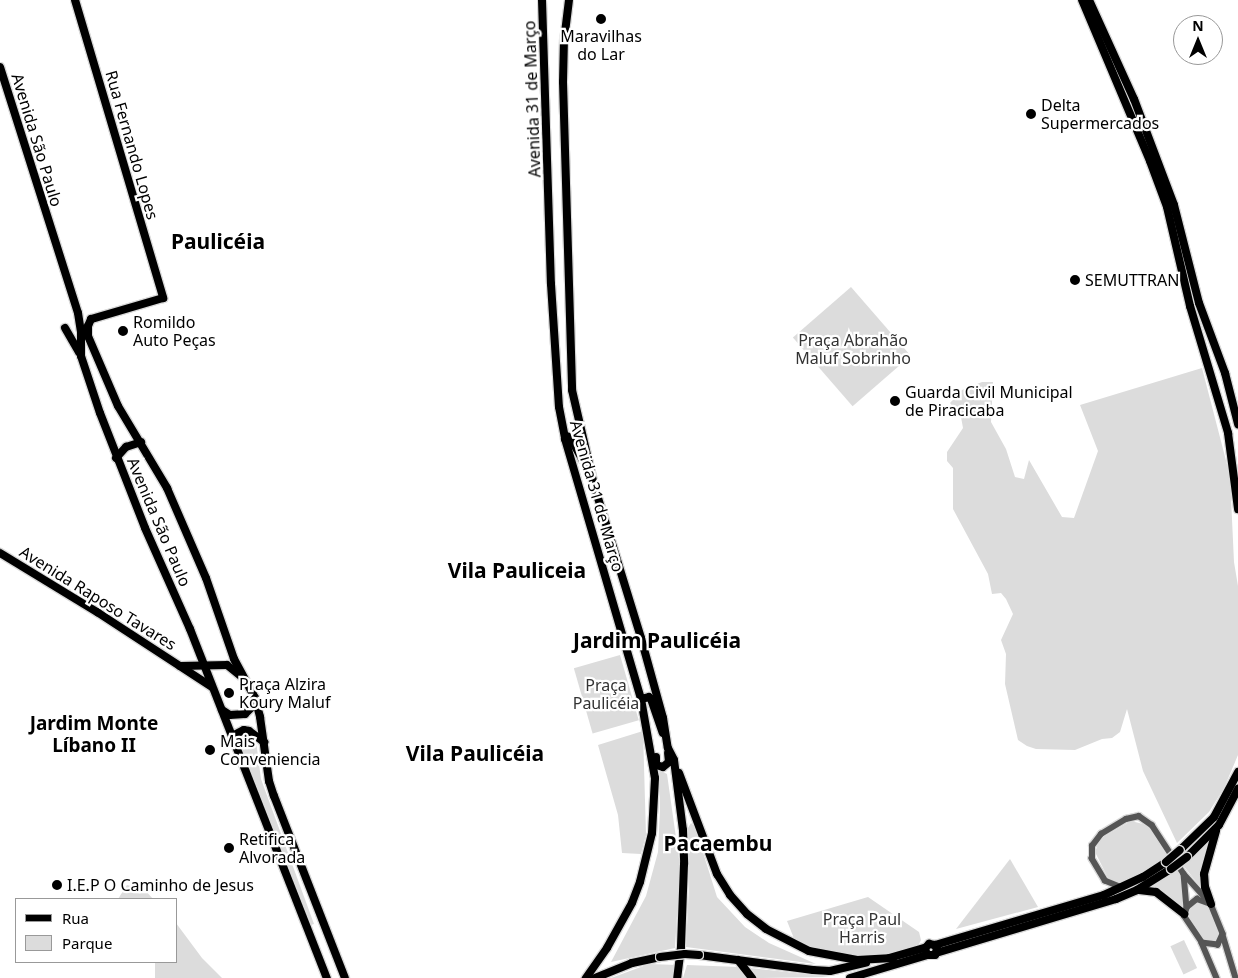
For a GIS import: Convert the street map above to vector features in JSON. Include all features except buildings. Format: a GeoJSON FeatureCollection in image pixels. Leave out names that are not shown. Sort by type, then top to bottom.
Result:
{"type":"FeatureCollection","features":[{"type":"Feature","properties":{"kind":"main road","name":"Rua Fernando Lopes"},"geometry":{"type":"LineString","coordinates":[[75,0],[163,298],[89,319]]}},
{"type":"Feature","properties":{"kind":"main road","name":"Avenida 31 de Março"},"geometry":{"type":"LineString","coordinates":[[542,0],[554,347],[559,407],[565,439],[641,699],[648,727],[655,778],[652,833],[632,903],[607,948],[586,978]]}},
{"type":"Feature","properties":{"kind":"main road","name":"Avenida 31 de Março"},"geometry":{"type":"LineString","coordinates":[[569,0],[564,38],[563,82],[570,371],[576,416],[587,461],[642,638],[663,718],[668,748],[674,760],[683,830],[684,864],[682,947],[677,978]]}},
{"type":"Feature","properties":{"kind":"main road"},"geometry":{"type":"LineString","coordinates":[[1082,0],[1150,161],[1167,207],[1179,265],[1228,433],[1238,509]]}},
{"type":"Feature","properties":{"kind":"main road"},"geometry":{"type":"LineString","coordinates":[[1090,0],[1134,99],[1174,205],[1199,303],[1225,373],[1238,424]]}},
{"type":"Feature","properties":{"kind":"main road","name":"Avenida São Paulo"},"geometry":{"type":"LineString","coordinates":[[0,67],[78,313],[78,323],[81,331],[81,356],[116,458],[209,677],[327,978]]}},
{"type":"Feature","properties":{"kind":"main road"},"geometry":{"type":"LineString","coordinates":[[78,313],[89,319]]}},
{"type":"Feature","properties":{"kind":"main road","name":"Avenida São Paulo"},"geometry":{"type":"LineString","coordinates":[[89,319],[87,330],[90,345],[118,406],[168,488],[206,578],[234,659],[255,698],[274,796],[345,978]]}},
{"type":"Feature","properties":{"kind":"main road"},"geometry":{"type":"LineString","coordinates":[[65,328],[81,356]]}},
{"type":"Feature","properties":{"kind":"main road"},"geometry":{"type":"LineString","coordinates":[[565,439],[568,437],[571,439],[582,459],[587,461]]}},
{"type":"Feature","properties":{"kind":"main road"},"geometry":{"type":"LineString","coordinates":[[116,458],[126,447],[141,442]]}},
{"type":"Feature","properties":{"kind":"main road"},"geometry":{"type":"LineString","coordinates":[[579,487],[594,485]]}},
{"type":"Feature","properties":{"kind":"main road","name":"Avenida Raposo Tavares"},"geometry":{"type":"LineString","coordinates":[[0,553],[97,612],[213,687]]}},
{"type":"Feature","properties":{"kind":"main road"},"geometry":{"type":"LineString","coordinates":[[209,677],[214,670],[223,665],[232,668],[248,682]]}},
{"type":"Feature","properties":{"kind":"main road","name":"Avenida Raposo Tavares"},"geometry":{"type":"LineString","coordinates":[[180,666],[223,665]]}},
{"type":"Feature","properties":{"kind":"main road"},"geometry":{"type":"LineString","coordinates":[[641,699],[649,697],[651,699],[666,740]]}},
{"type":"Feature","properties":{"kind":"main road"},"geometry":{"type":"LineString","coordinates":[[222,710],[230,714],[245,714],[253,706],[255,698]]}},
{"type":"Feature","properties":{"kind":"main road"},"geometry":{"type":"LineString","coordinates":[[648,727],[654,738],[656,764],[663,767],[669,762],[668,748]]}},
{"type":"Feature","properties":{"kind":"main road"},"geometry":{"type":"LineString","coordinates":[[232,736],[244,730],[249,731],[264,742]]}},
{"type":"Feature","properties":{"kind":"main road"},"geometry":{"type":"LineString","coordinates":[[674,760],[718,874],[730,895],[747,914],[766,929],[809,951],[858,960],[893,958]]}},
{"type":"Feature","properties":{"kind":"main road"},"geometry":{"type":"LineString","coordinates":[[935,949],[1116,899],[1137,890],[1169,865],[1180,850],[1214,817],[1238,772]]}},
{"type":"Feature","properties":{"kind":"main road"},"geometry":{"type":"LineString","coordinates":[[1210,902],[1205,888],[1204,874],[1219,825],[1238,789]]}},
{"type":"Feature","properties":{"kind":"main road"},"geometry":{"type":"LineString","coordinates":[[935,949],[1122,888],[1187,857],[1219,825]]}},
{"type":"Feature","properties":{"kind":"main road"},"geometry":{"type":"LineString","coordinates":[[1137,890],[1152,890],[1185,910]]}},
{"type":"Feature","properties":{"kind":"main road"},"geometry":{"type":"LineString","coordinates":[[926,952],[929,944],[935,949]]}},
{"type":"Feature","properties":{"kind":"main road"},"geometry":{"type":"LineString","coordinates":[[595,978],[632,963],[685,954],[787,968],[830,970],[926,952]]}},
{"type":"Feature","properties":{"kind":"main road"},"geometry":{"type":"LineString","coordinates":[[850,978],[926,952]]}},
{"type":"Feature","properties":{"kind":"main road"},"geometry":{"type":"LineString","coordinates":[[738,960],[752,978]]}},
{"type":"Feature","properties":{"kind":"street"},"geometry":{"type":"LineString","coordinates":[[1104,895],[1105,881],[1092,859],[1092,846],[1101,834],[1126,819],[1139,816],[1152,825],[1184,874],[1210,902],[1236,978]]}},
{"type":"Feature","properties":{"kind":"street"},"geometry":{"type":"LineString","coordinates":[[1184,874],[1185,910],[1217,978]]}},
{"type":"Feature","properties":{"kind":"street"},"geometry":{"type":"LineString","coordinates":[[1105,881],[1122,888]]}},
{"type":"Feature","properties":{"kind":"street"},"geometry":{"type":"LineString","coordinates":[[1185,910],[1197,899],[1210,902]]}},
{"type":"Feature","properties":{"kind":"street"},"geometry":{"type":"LineString","coordinates":[[1202,943],[1218,945],[1222,934]]}},
{"type":"Feature","properties":{"kind":"green space","name":"Praça Abrahão Maluf Sobrinho"},"geometry":{"type":"Polygon","coordinates":[[[851,287],[911,356],[853,406],[793,338],[851,287]]]}},
{"type":"Feature","properties":{"kind":"green space"},"geometry":{"type":"Polygon","coordinates":[[[1202,368],[1230,476],[1234,562],[1238,586],[1238,755],[1224,788],[1209,812],[1177,843],[1143,771],[1127,709],[1120,732],[1112,738],[1102,739],[1075,750],[1036,749],[1018,740],[1005,684],[1006,654],[1001,640],[1013,614],[1001,593],[992,594],[988,574],[953,509],[953,468],[947,461],[947,452],[963,428],[961,417],[950,403],[962,390],[982,382],[993,382],[991,422],[1006,449],[1015,477],[1024,479],[1029,460],[1062,517],[1074,518],[1098,451],[1080,405],[1202,368]]]}},
{"type":"Feature","properties":{"kind":"green space","name":"Praça Paulicéia"},"geometry":{"type":"Polygon","coordinates":[[[620,655],[639,720],[593,734],[574,668],[620,655]]]}},
{"type":"Feature","properties":{"kind":"green space"},"geometry":{"type":"Polygon","coordinates":[[[643,731],[646,835],[641,854],[622,853],[618,815],[598,745],[643,731]]]}},
{"type":"Feature","properties":{"kind":"green space"},"geometry":{"type":"Polygon","coordinates":[[[250,735],[256,741],[261,779],[314,924],[311,925],[238,739],[250,735]]]}},
{"type":"Feature","properties":{"kind":"green space"},"geometry":{"type":"Polygon","coordinates":[[[659,770],[667,774],[680,866],[675,948],[611,962],[646,896],[658,852],[659,770]]]}},
{"type":"Feature","properties":{"kind":"green space"},"geometry":{"type":"Polygon","coordinates":[[[1131,821],[1147,825],[1169,856],[1122,885],[1108,878],[1095,852],[1100,839],[1131,821]]]}},
{"type":"Feature","properties":{"kind":"green space"},"geometry":{"type":"Polygon","coordinates":[[[691,823],[695,827],[717,897],[745,927],[769,943],[816,964],[686,947],[689,884],[688,828],[691,823]]]}},
{"type":"Feature","properties":{"kind":"green space"},"geometry":{"type":"Polygon","coordinates":[[[1210,838],[1200,874],[1206,894],[1182,864],[1210,838]]]}},
{"type":"Feature","properties":{"kind":"green space"},"geometry":{"type":"Polygon","coordinates":[[[1010,859],[1038,907],[956,929],[1010,859]]]}},
{"type":"Feature","properties":{"kind":"green space"},"geometry":{"type":"Polygon","coordinates":[[[1177,868],[1182,876],[1182,909],[1159,891],[1147,887],[1177,868]]]}},
{"type":"Feature","properties":{"kind":"green space"},"geometry":{"type":"Polygon","coordinates":[[[127,885],[145,890],[152,898],[119,898],[127,885]]]}},
{"type":"Feature","properties":{"kind":"green space","name":"Praça Paul Harris"},"geometry":{"type":"Polygon","coordinates":[[[868,897],[919,932],[921,940],[917,948],[890,955],[858,957],[823,952],[795,941],[787,921],[868,897]]]}},
{"type":"Feature","properties":{"kind":"green space"},"geometry":{"type":"Polygon","coordinates":[[[1198,902],[1208,905],[1219,933],[1219,939],[1215,943],[1203,939],[1187,914],[1193,903],[1198,902]]]}},
{"type":"Feature","properties":{"kind":"green space"},"geometry":{"type":"Polygon","coordinates":[[[178,926],[202,958],[222,978],[155,978],[155,963],[178,963],[178,926]]]}},
{"type":"Feature","properties":{"kind":"green space"},"geometry":{"type":"Polygon","coordinates":[[[1184,940],[1197,968],[1184,974],[1170,946],[1184,940]]]}},
{"type":"Feature","properties":{"kind":"green space"},"geometry":{"type":"Polygon","coordinates":[[[649,964],[677,965],[673,978],[611,978],[649,964]]]}},
{"type":"Feature","properties":{"kind":"green space"},"geometry":{"type":"Polygon","coordinates":[[[687,965],[739,967],[745,971],[749,978],[683,978],[687,965]]]}},
{"type":"Feature","properties":{"kind":"green space"},"geometry":{"type":"Polygon","coordinates":[[[750,968],[831,977],[756,978],[750,968]]]}},
{"type":"Feature","properties":{"kind":"place","name":"Maravilhas do Lar"},"geometry":{"type":"Point","coordinates":[601,19]}},
{"type":"Feature","properties":{"kind":"place","name":"Delta Supermercados"},"geometry":{"type":"Point","coordinates":[1031,114]}},
{"type":"Feature","properties":{"kind":"place","name":"SEMUTTRAN"},"geometry":{"type":"Point","coordinates":[1075,280]}},
{"type":"Feature","properties":{"kind":"place","name":"Romildo Auto Peças"},"geometry":{"type":"Point","coordinates":[123,331]}},
{"type":"Feature","properties":{"kind":"place","name":"Guarda Civil Municipal de Piracicaba"},"geometry":{"type":"Point","coordinates":[895,401]}},
{"type":"Feature","properties":{"kind":"place","name":"Praça Alzira Koury Maluf"},"geometry":{"type":"Point","coordinates":[229,693]}},
{"type":"Feature","properties":{"kind":"place","name":"Mais Conveniencia"},"geometry":{"type":"Point","coordinates":[210,750]}},
{"type":"Feature","properties":{"kind":"place","name":"Retifica Alvorada"},"geometry":{"type":"Point","coordinates":[229,848]}},
{"type":"Feature","properties":{"kind":"place","name":"I.E.P O Caminho de Jesus"},"geometry":{"type":"Point","coordinates":[57,885]}},
{"type":"Feature","properties":{"kind":"district","name":"Paulicéia"},"geometry":{"type":"Point","coordinates":[218,241]}},
{"type":"Feature","properties":{"kind":"district","name":"Vila Pauliceia"},"geometry":{"type":"Point","coordinates":[517,570]}},
{"type":"Feature","properties":{"kind":"district","name":"Jardim Paulicéia"},"geometry":{"type":"Point","coordinates":[657,640]}},
{"type":"Feature","properties":{"kind":"district","name":"Jardim Monte Líbano II"},"geometry":{"type":"Point","coordinates":[94,735]}},
{"type":"Feature","properties":{"kind":"district","name":"Vila Paulicéia"},"geometry":{"type":"Point","coordinates":[475,753]}},
{"type":"Feature","properties":{"kind":"district","name":"Pacaembu"},"geometry":{"type":"Point","coordinates":[718,843]}}]}
